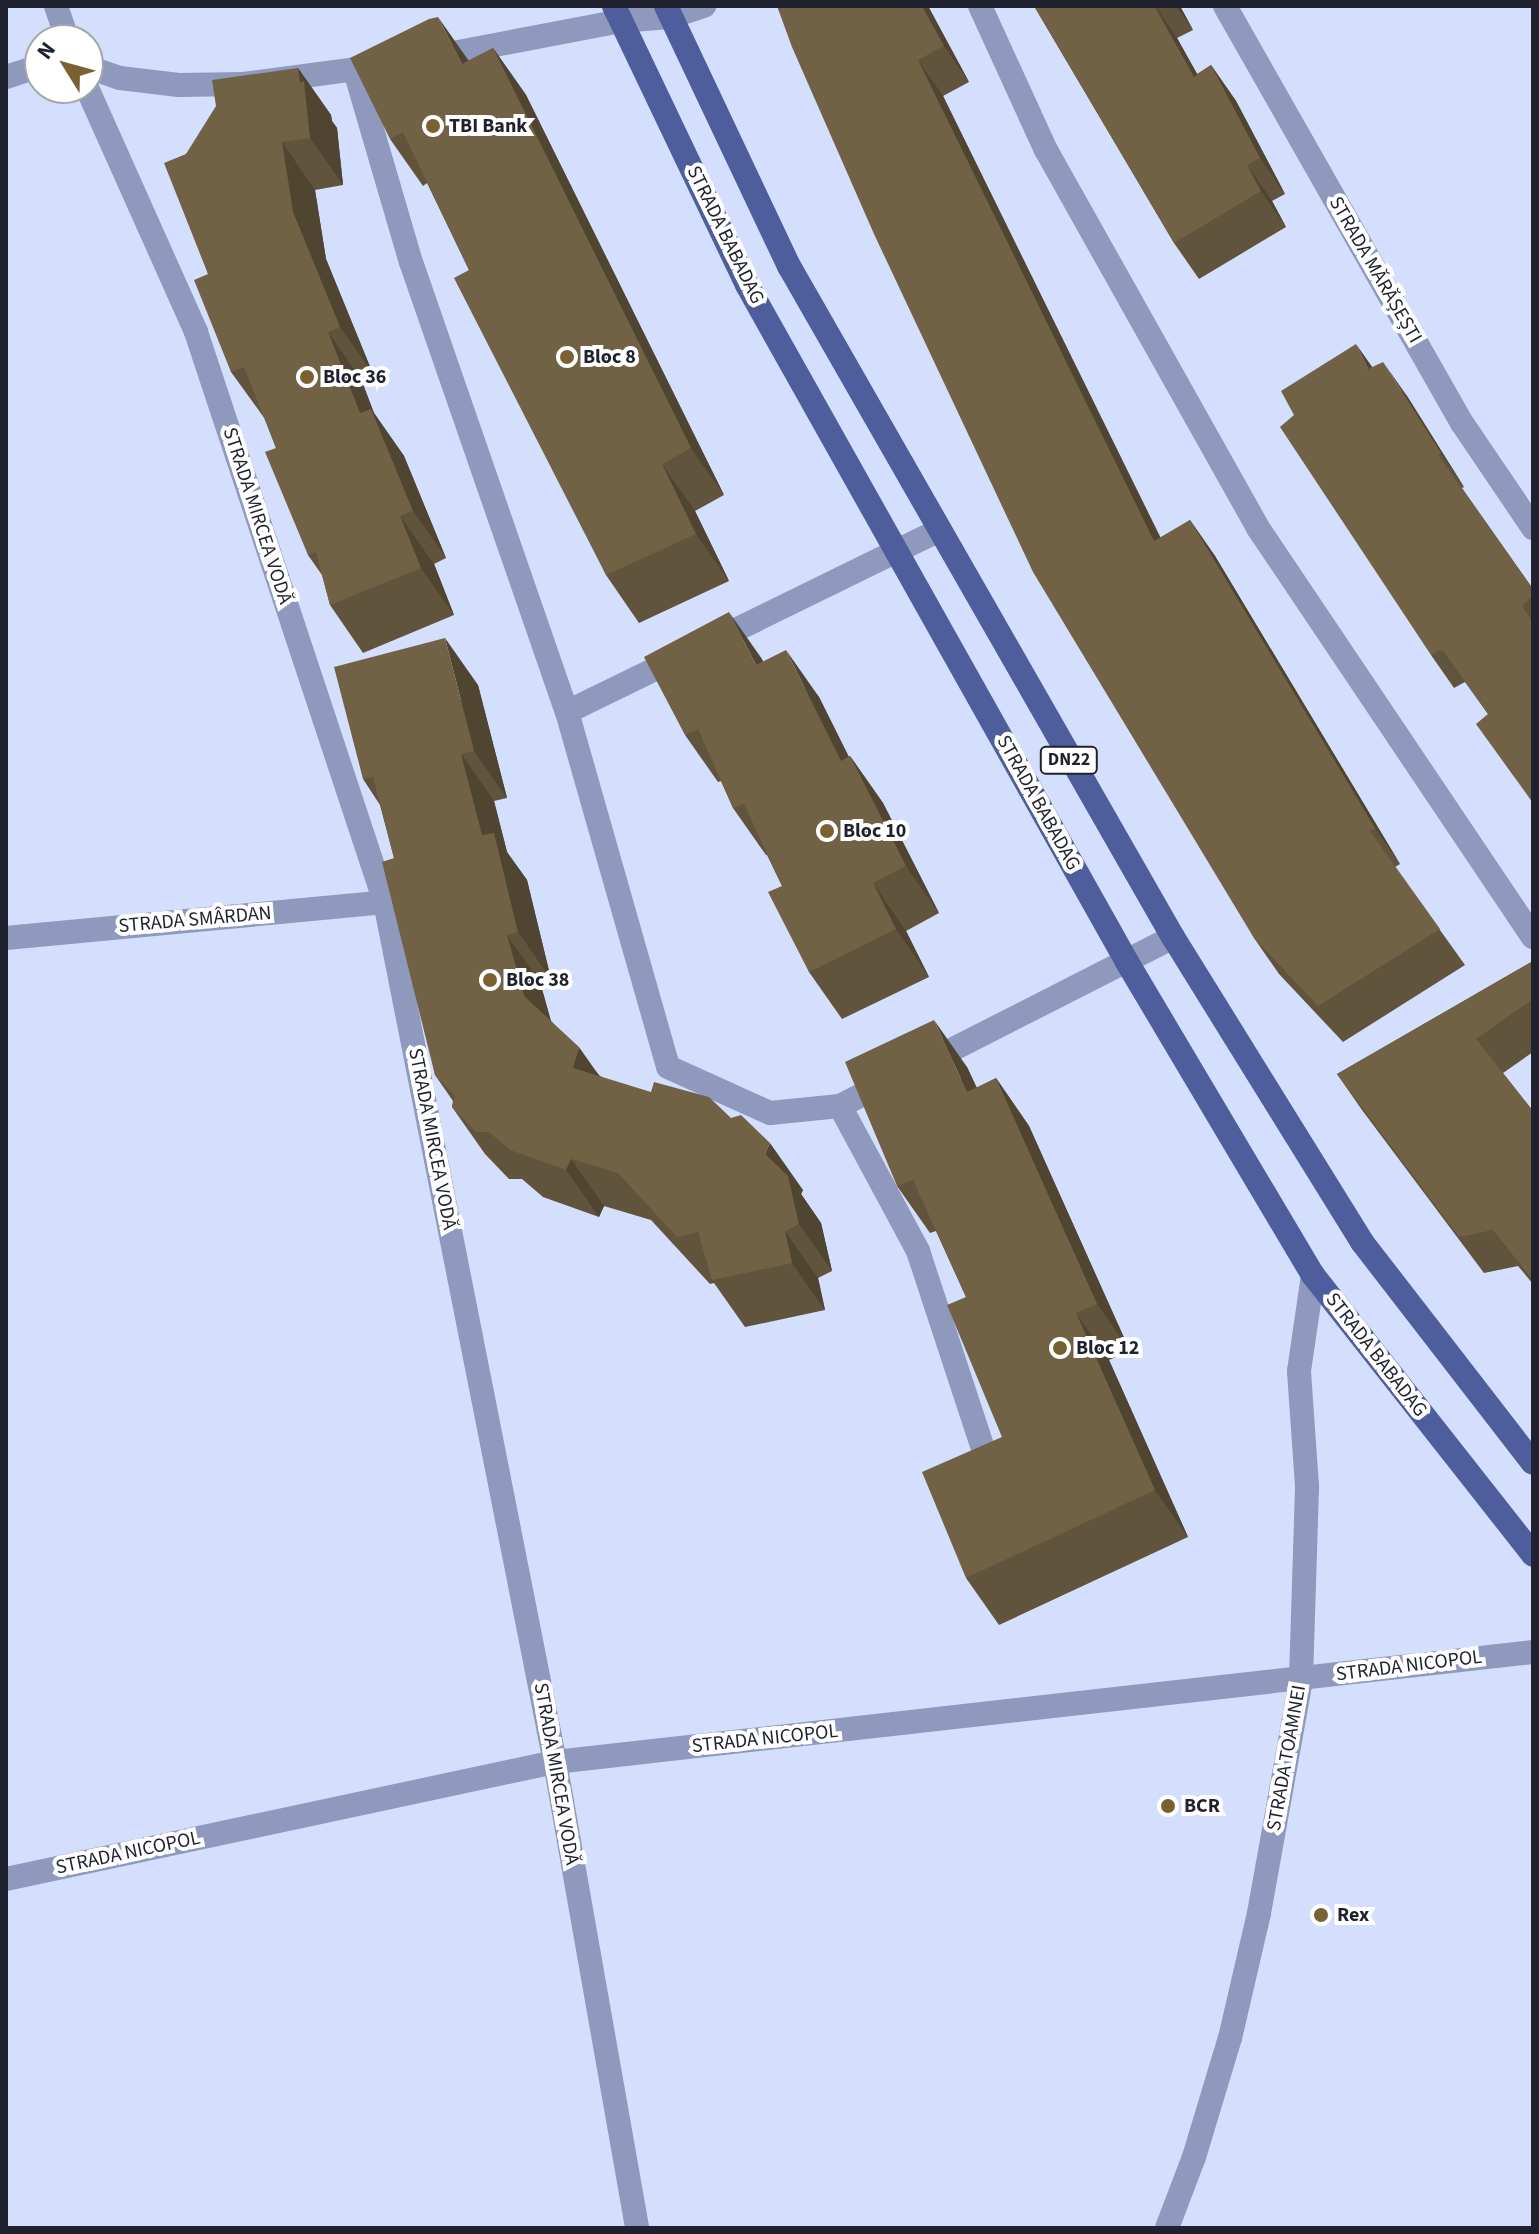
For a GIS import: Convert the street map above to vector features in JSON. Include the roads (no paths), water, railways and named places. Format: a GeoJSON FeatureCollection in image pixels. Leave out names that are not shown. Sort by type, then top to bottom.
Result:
{"type":"FeatureCollection","features":[{"type":"Feature","properties":{"kind":"main road","name":"DN22"},"geometry":{"type":"LineString","coordinates":[[668,12],[789,266],[1173,937],[1362,1242],[1533,1463]]}},
{"type":"Feature","properties":{"kind":"main road","name":"STRADA BABADAG"},"geometry":{"type":"LineString","coordinates":[[617,14],[747,285],[1127,962],[1313,1275],[1533,1555]]}},
{"type":"Feature","properties":{"kind":"street"},"geometry":{"type":"LineString","coordinates":[[104,72],[120,78],[179,85],[243,84],[355,71],[617,14],[668,12],[704,6]]}},
{"type":"Feature","properties":{"kind":"street"},"geometry":{"type":"LineString","coordinates":[[980,6],[1046,150],[1258,528],[1533,937]]}},
{"type":"Feature","properties":{"kind":"street","name":"STRADA MĂRĂȘEȘTI"},"geometry":{"type":"LineString","coordinates":[[1225,6],[1462,423],[1533,528]]}},
{"type":"Feature","properties":{"kind":"street"},"geometry":{"type":"LineString","coordinates":[[355,71],[411,262],[567,712],[668,1067],[770,1113],[840,1106],[1173,937]]}},
{"type":"Feature","properties":{"kind":"street","name":"STRADA MIRCEA VODĂ"},"geometry":{"type":"LineString","coordinates":[[94,104],[196,332],[385,902],[555,1762],[637,2228]]}},
{"type":"Feature","properties":{"kind":"street"},"geometry":{"type":"LineString","coordinates":[[567,712],[938,531]]}},
{"type":"Feature","properties":{"kind":"street","name":"STRADA SMÂRDAN"},"geometry":{"type":"LineString","coordinates":[[6,938],[385,902]]}},
{"type":"Feature","properties":{"kind":"street"},"geometry":{"type":"LineString","coordinates":[[840,1106],[918,1251],[983,1449]]}},
{"type":"Feature","properties":{"kind":"street","name":"STRADA TOAMNEI"},"geometry":{"type":"LineString","coordinates":[[1167,2228],[1194,2157],[1230,2038],[1259,1913],[1301,1679],[1307,1486],[1299,1371],[1313,1275]]}},
{"type":"Feature","properties":{"kind":"street","name":"STRADA NICOPOL"},"geometry":{"type":"LineString","coordinates":[[6,1879],[555,1762],[1533,1652]]}},
{"type":"Feature","properties":{"kind":"place","name":"TBI Bank"},"geometry":{"type":"Point","coordinates":[433,126]}},
{"type":"Feature","properties":{"kind":"place","name":"Bloc 8"},"geometry":{"type":"Point","coordinates":[567,357]}},
{"type":"Feature","properties":{"kind":"place","name":"Bloc 36"},"geometry":{"type":"Point","coordinates":[307,377]}},
{"type":"Feature","properties":{"kind":"place","name":"Bloc 10"},"geometry":{"type":"Point","coordinates":[827,831]}},
{"type":"Feature","properties":{"kind":"place","name":"Bloc 38"},"geometry":{"type":"Point","coordinates":[490,980]}},
{"type":"Feature","properties":{"kind":"place","name":"Bloc 12"},"geometry":{"type":"Point","coordinates":[1060,1348]}},
{"type":"Feature","properties":{"kind":"place","name":"BCR"},"geometry":{"type":"Point","coordinates":[1168,1806]}},
{"type":"Feature","properties":{"kind":"place","name":"Rex"},"geometry":{"type":"Point","coordinates":[1321,1915]}}]}
